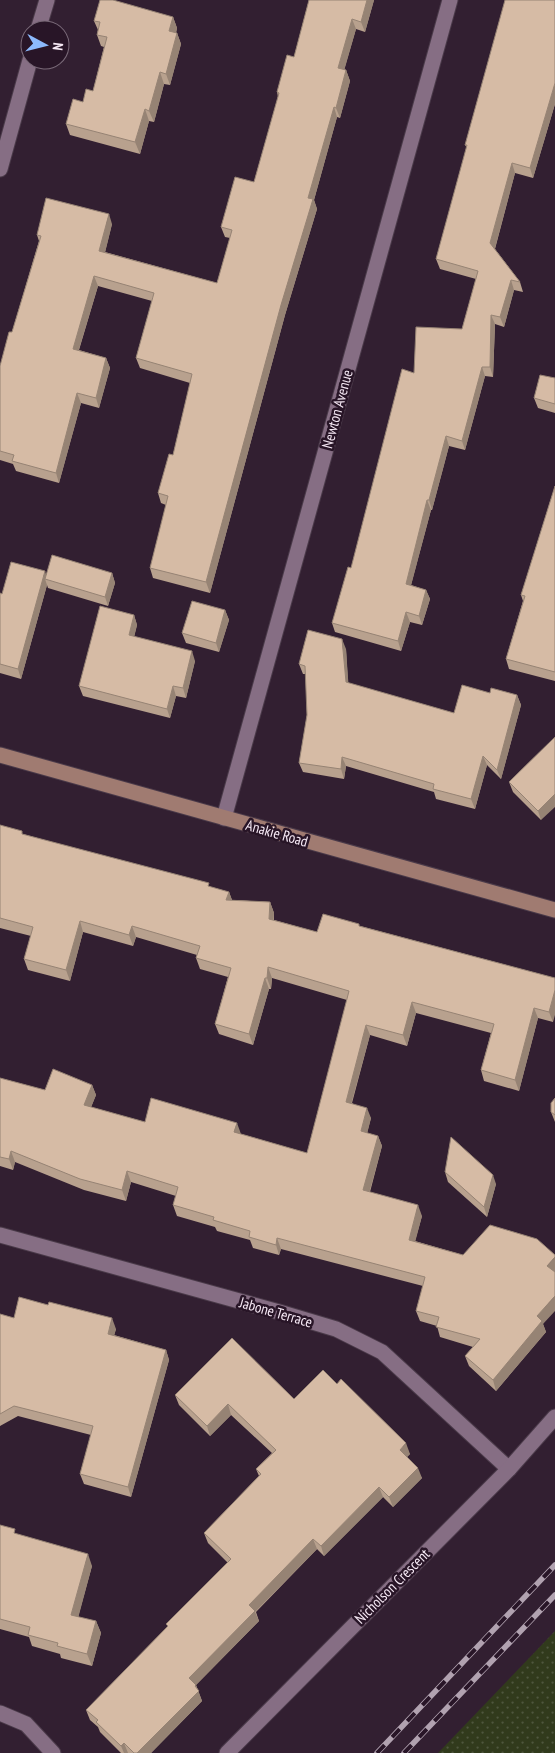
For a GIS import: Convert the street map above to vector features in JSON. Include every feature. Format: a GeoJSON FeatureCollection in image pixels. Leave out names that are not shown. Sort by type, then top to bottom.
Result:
{"type":"FeatureCollection","features":[{"type":"Feature","properties":{"kind":"main road","name":"Anakie Road"},"geometry":{"type":"LineString","coordinates":[[0,755],[555,910]]}},
{"type":"Feature","properties":{"kind":"street"},"geometry":{"type":"LineString","coordinates":[[41,20],[47,0]]}},
{"type":"Feature","properties":{"kind":"street","name":"Newton Avenue"},"geometry":{"type":"LineString","coordinates":[[224,818],[450,0]]}},
{"type":"Feature","properties":{"kind":"street"},"geometry":{"type":"LineString","coordinates":[[0,169],[27,70]]}},
{"type":"Feature","properties":{"kind":"street","name":"Jabone Terrace"},"geometry":{"type":"LineString","coordinates":[[0,1235],[336,1329],[382,1352],[509,1469]]}},
{"type":"Feature","properties":{"kind":"street","name":"Nicholson Crescent"},"geometry":{"type":"LineString","coordinates":[[227,1753],[509,1469],[555,1416]]}},
{"type":"Feature","properties":{"kind":"street"},"geometry":{"type":"LineString","coordinates":[[0,1712],[26,1724],[53,1753]]}},
{"type":"Feature","properties":{"kind":"green space"},"geometry":{"type":"Polygon","coordinates":[[[555,1631],[555,1753],[438,1753],[555,1631]]]}},
{"type":"Feature","properties":{"kind":"building"},"geometry":{"type":"Polygon","coordinates":[[[100,0],[113,0],[173,17],[169,31],[177,33],[166,74],[160,72],[149,111],[145,109],[135,142],[66,124],[73,99],[83,102],[86,89],[93,91],[107,37],[97,35],[100,22],[94,21],[100,0]]]}},
{"type":"Feature","properties":{"kind":"building"},"geometry":{"type":"Polygon","coordinates":[[[309,0],[367,0],[361,22],[352,19],[338,68],[346,70],[308,198],[313,199],[281,305],[206,582],[150,568],[168,496],[158,493],[169,454],[173,455],[192,374],[136,358],[154,293],[94,276],[73,349],[106,358],[96,398],[77,393],[56,473],[12,461],[14,455],[0,451],[0,366],[9,332],[12,332],[41,236],[37,235],[46,198],[109,214],[99,251],[217,283],[232,230],[221,227],[235,177],[254,182],[279,93],[277,92],[287,55],[294,57],[309,0]]]}},
{"type":"Feature","properties":{"kind":"building"},"geometry":{"type":"Polygon","coordinates":[[[505,0],[555,0],[555,83],[530,168],[512,163],[490,243],[520,282],[511,280],[500,317],[491,315],[490,367],[482,367],[462,441],[446,436],[429,500],[427,500],[406,584],[426,590],[419,616],[406,612],[398,641],[332,623],[348,567],[351,568],[402,369],[414,373],[416,327],[462,329],[478,271],[436,259],[505,0]]]}},
{"type":"Feature","properties":{"kind":"building"},"geometry":{"type":"Polygon","coordinates":[[[540,375],[555,378],[555,404],[534,398],[540,375]]]}},
{"type":"Feature","properties":{"kind":"building"},"geometry":{"type":"Polygon","coordinates":[[[555,486],[555,672],[506,659],[525,596],[521,595],[555,486]]]}},
{"type":"Feature","properties":{"kind":"building"},"geometry":{"type":"Polygon","coordinates":[[[52,555],[112,573],[105,597],[45,579],[52,555]]]}},
{"type":"Feature","properties":{"kind":"building"},"geometry":{"type":"Polygon","coordinates":[[[11,562],[45,571],[18,669],[0,664],[0,593],[2,594],[11,562]]]}},
{"type":"Feature","properties":{"kind":"building"},"geometry":{"type":"Polygon","coordinates":[[[192,601],[225,610],[216,643],[182,633],[192,601]]]}},
{"type":"Feature","properties":{"kind":"building"},"geometry":{"type":"Polygon","coordinates":[[[100,606],[134,615],[129,635],[192,651],[183,688],[173,686],[167,709],[79,686],[100,606]]]}},
{"type":"Feature","properties":{"kind":"building"},"geometry":{"type":"Polygon","coordinates":[[[308,630],[342,639],[346,682],[454,713],[462,685],[490,693],[491,688],[517,695],[497,770],[483,756],[471,799],[433,789],[434,784],[342,757],[341,769],[299,763],[307,715],[305,666],[299,664],[308,630]]]}},
{"type":"Feature","properties":{"kind":"building"},"geometry":{"type":"Polygon","coordinates":[[[555,737],[555,794],[538,811],[509,782],[555,737]]]}},
{"type":"Feature","properties":{"kind":"building"},"geometry":{"type":"Polygon","coordinates":[[[0,825],[22,831],[22,834],[209,883],[208,886],[229,892],[226,900],[270,902],[269,919],[317,932],[323,914],[359,924],[359,926],[555,978],[555,990],[549,1012],[534,1008],[515,1080],[481,1070],[494,1024],[412,1002],[403,1035],[366,1025],[346,1102],[367,1108],[361,1131],[378,1136],[363,1190],[418,1205],[409,1240],[463,1255],[490,1225],[537,1239],[555,1255],[547,1266],[555,1272],[555,1296],[537,1316],[542,1321],[493,1380],[465,1356],[480,1339],[436,1327],[439,1317],[416,1311],[425,1277],[277,1238],[276,1245],[249,1237],[250,1231],[213,1220],[214,1217],[173,1205],[178,1187],[127,1171],[122,1190],[80,1179],[11,1151],[9,1159],[0,1157],[0,1078],[45,1090],[53,1069],[92,1085],[84,1105],[145,1122],[151,1098],[237,1123],[234,1132],[307,1153],[349,991],[268,967],[267,978],[265,978],[249,1034],[215,1024],[231,968],[196,958],[200,946],[132,926],[129,935],[80,921],[66,970],[24,959],[33,927],[0,918],[0,825]]]}},
{"type":"Feature","properties":{"kind":"building"},"geometry":{"type":"Polygon","coordinates":[[[555,1098],[555,1115],[551,1112],[551,1103],[555,1098]]]}},
{"type":"Feature","properties":{"kind":"building"},"geometry":{"type":"Polygon","coordinates":[[[451,1137],[493,1175],[484,1207],[445,1172],[451,1137]]]}},
{"type":"Feature","properties":{"kind":"building"},"geometry":{"type":"Polygon","coordinates":[[[19,1297],[48,1305],[49,1302],[112,1318],[108,1334],[166,1350],[128,1487],[80,1474],[93,1426],[14,1406],[0,1414],[0,1314],[14,1318],[19,1297]]]}},
{"type":"Feature","properties":{"kind":"building"},"geometry":{"type":"Polygon","coordinates":[[[232,1338],[294,1399],[323,1370],[337,1384],[341,1379],[406,1443],[400,1450],[418,1468],[389,1497],[379,1487],[321,1546],[313,1539],[249,1605],[255,1611],[189,1678],[199,1691],[137,1753],[134,1753],[124,1743],[121,1746],[96,1722],[98,1720],[86,1710],[168,1626],[166,1624],[231,1559],[204,1533],[261,1474],[256,1469],[276,1450],[228,1404],[207,1426],[175,1395],[232,1338]]]}},
{"type":"Feature","properties":{"kind":"building"},"geometry":{"type":"Polygon","coordinates":[[[0,1525],[15,1529],[14,1533],[88,1554],[71,1615],[96,1621],[87,1654],[57,1646],[58,1643],[28,1635],[30,1627],[0,1619],[0,1525]]]}},
{"type":"Feature","properties":{"kind":"railway"},"geometry":{"type":"LineString","coordinates":[[377,1753],[555,1565]]}},
{"type":"Feature","properties":{"kind":"railway"},"geometry":{"type":"LineString","coordinates":[[404,1753],[555,1595]]}}]}
